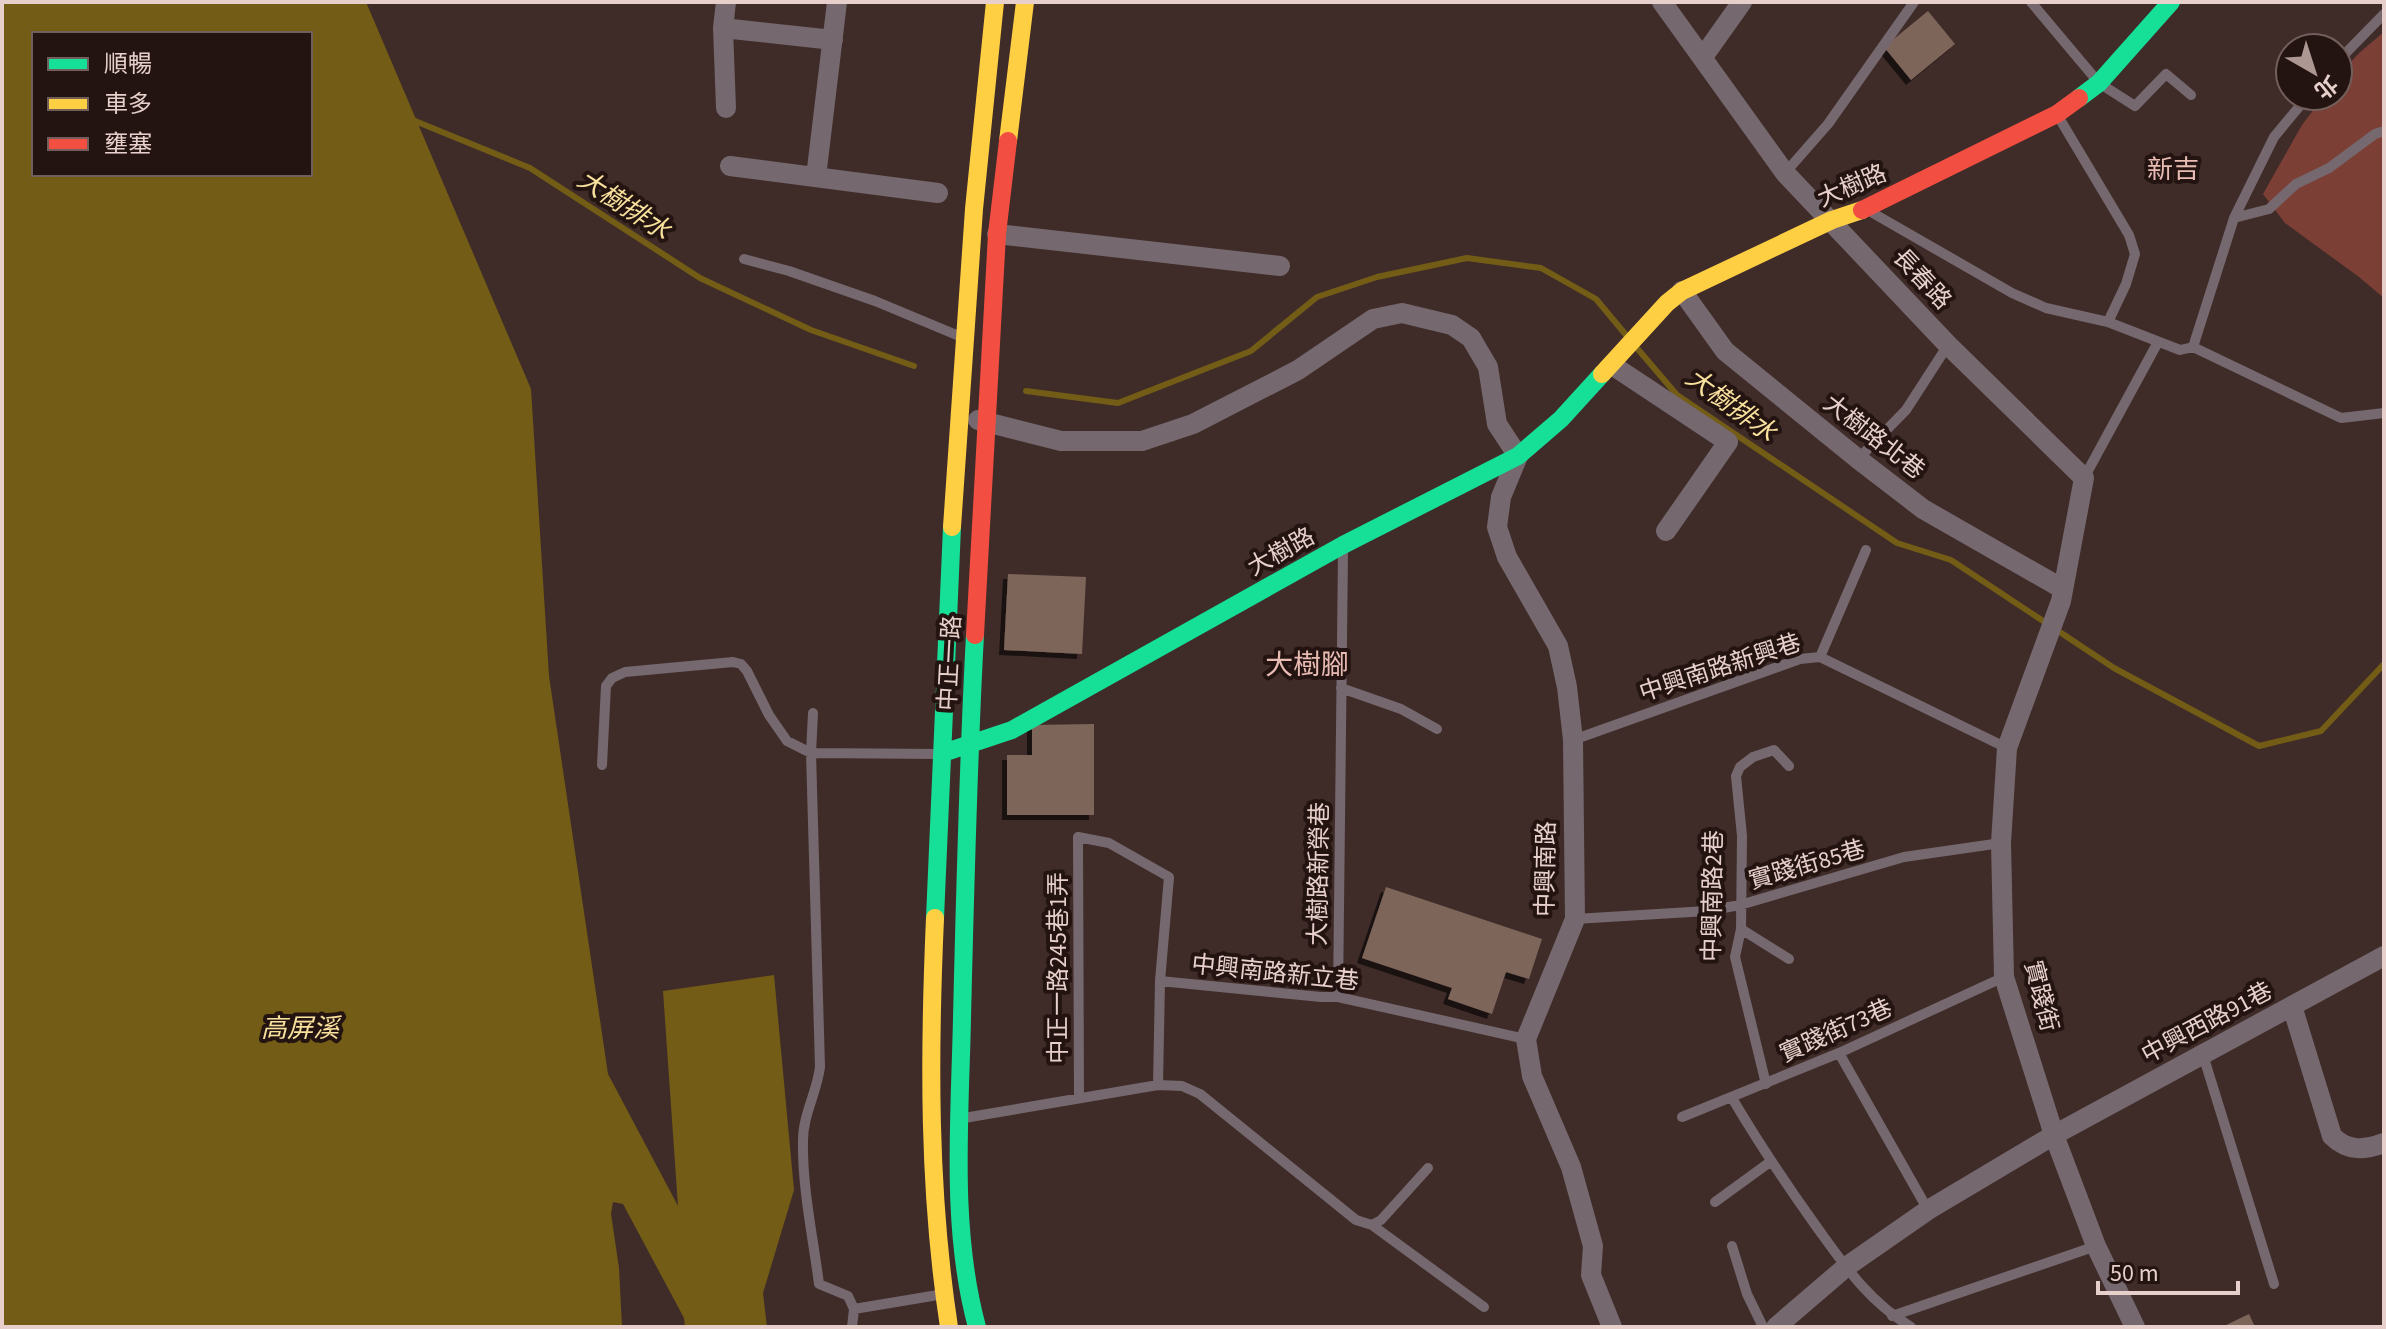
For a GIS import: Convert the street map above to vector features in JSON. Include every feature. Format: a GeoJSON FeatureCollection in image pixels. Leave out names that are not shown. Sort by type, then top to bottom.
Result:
{"type":"FeatureCollection","features":[{"type":"Feature","properties":{"kind":"main road","name":"中正一路"},"geometry":{"type":"LineString","coordinates":[[949,1327],[930,1120],[941,754],[958,416],[974,188],[995,2]]}},
{"type":"Feature","properties":{"kind":"main road","name":"中正一路"},"geometry":{"type":"LineString","coordinates":[[977,1327],[970,1301],[958,1182],[969,744],[997,234],[1025,2]]}},
{"type":"Feature","properties":{"kind":"main road","name":"大樹路"},"geometry":{"type":"LineString","coordinates":[[941,754],[1012,730],[1343,545],[1518,456],[1561,419],[1674,297],[1832,220],[1865,209],[2057,114],[2099,83],[2171,2]]}},
{"type":"Feature","properties":{"kind":"street"},"geometry":{"type":"LineString","coordinates":[[726,2],[723,28],[726,108]]}},
{"type":"Feature","properties":{"kind":"street"},"geometry":{"type":"LineString","coordinates":[[816,177],[837,2]]}},
{"type":"Feature","properties":{"kind":"street","name":"長春路"},"geometry":{"type":"LineString","coordinates":[[1662,2],[1785,173],[1948,345],[2084,478]]}},
{"type":"Feature","properties":{"kind":"street"},"geometry":{"type":"LineString","coordinates":[[1703,57],[1742,2]]}},
{"type":"Feature","properties":{"kind":"street"},"geometry":{"type":"LineString","coordinates":[[723,28],[833,40]]}},
{"type":"Feature","properties":{"kind":"street"},"geometry":{"type":"LineString","coordinates":[[730,166],[938,193]]}},
{"type":"Feature","properties":{"kind":"street"},"geometry":{"type":"LineString","coordinates":[[997,234],[1280,266]]}},
{"type":"Feature","properties":{"kind":"street","name":"大樹路北巷"},"geometry":{"type":"LineString","coordinates":[[1674,297],[1725,351],[1923,509],[2062,595]]}},
{"type":"Feature","properties":{"kind":"street"},"geometry":{"type":"LineString","coordinates":[[958,416],[1061,441],[1142,441],[1193,424],[1298,370],[1373,319],[1402,313],[1452,325],[1471,338],[1488,367],[1497,424],[1518,456]]}},
{"type":"Feature","properties":{"kind":"street"},"geometry":{"type":"LineString","coordinates":[[1616,361],[1728,442],[1666,531]]}},
{"type":"Feature","properties":{"kind":"street","name":"中興南路"},"geometry":{"type":"LineString","coordinates":[[1518,456],[1501,497],[1497,527],[1507,557],[1558,646],[1567,687],[1573,740],[1575,919],[1526,1039]]}},
{"type":"Feature","properties":{"kind":"street"},"geometry":{"type":"LineString","coordinates":[[2062,595],[2084,478]]}},
{"type":"Feature","properties":{"kind":"street","name":"實踐街"},"geometry":{"type":"LineString","coordinates":[[2062,595],[2007,748],[2001,843],[2004,977],[2054,1135],[2096,1246],[2135,1327]]}},
{"type":"Feature","properties":{"kind":"street","name":"中興西路91巷"},"geometry":{"type":"LineString","coordinates":[[2054,1135],[2384,956]]}},
{"type":"Feature","properties":{"kind":"street"},"geometry":{"type":"LineString","coordinates":[[2292,1006],[2332,1136],[2341,1145],[2356,1149],[2384,1143]]}},
{"type":"Feature","properties":{"kind":"street"},"geometry":{"type":"LineString","coordinates":[[1526,1039],[1532,1076],[1571,1167],[1593,1246],[1591,1275],[1612,1327]]}},
{"type":"Feature","properties":{"kind":"street"},"geometry":{"type":"LineString","coordinates":[[1776,1327],[1846,1267],[1928,1210],[2054,1135]]}},
{"type":"Feature","properties":{"kind":"lane"},"geometry":{"type":"LineString","coordinates":[[1785,173],[1828,124],[1914,2]]}},
{"type":"Feature","properties":{"kind":"lane"},"geometry":{"type":"LineString","coordinates":[[2031,2],[2099,83],[2135,106],[2166,74],[2191,95]]}},
{"type":"Feature","properties":{"kind":"lane"},"geometry":{"type":"LineString","coordinates":[[2354,45],[2384,14]]}},
{"type":"Feature","properties":{"kind":"lane"},"geometry":{"type":"LineString","coordinates":[[2193,347],[2234,218],[2274,137],[2295,112]]}},
{"type":"Feature","properties":{"kind":"lane"},"geometry":{"type":"LineString","coordinates":[[2057,114],[2129,235],[2135,254],[2126,284],[2108,322]]}},
{"type":"Feature","properties":{"kind":"lane"},"geometry":{"type":"LineString","coordinates":[[2234,218],[2269,209],[2296,184],[2329,168],[2375,134],[2384,131]]}},
{"type":"Feature","properties":{"kind":"lane"},"geometry":{"type":"LineString","coordinates":[[1865,209],[2012,293],[2046,308],[2108,322],[2180,350],[2193,347],[2341,418],[2384,413]]}},
{"type":"Feature","properties":{"kind":"lane"},"geometry":{"type":"LineString","coordinates":[[744,259],[875,301],[964,338]]}},
{"type":"Feature","properties":{"kind":"lane"},"geometry":{"type":"LineString","coordinates":[[2084,478],[2158,342]]}},
{"type":"Feature","properties":{"kind":"lane"},"geometry":{"type":"LineString","coordinates":[[1858,459],[1906,410],[1948,345]]}},
{"type":"Feature","properties":{"kind":"lane","name":"大樹路新榮巷"},"geometry":{"type":"LineString","coordinates":[[1338,997],[1343,545]]}},
{"type":"Feature","properties":{"kind":"lane"},"geometry":{"type":"LineString","coordinates":[[1820,657],[1866,550]]}},
{"type":"Feature","properties":{"kind":"lane","name":"中興南路新興巷"},"geometry":{"type":"LineString","coordinates":[[1573,740],[1800,659],[1820,657],[2007,748]]}},
{"type":"Feature","properties":{"kind":"lane"},"geometry":{"type":"LineString","coordinates":[[602,765],[606,686],[612,678],[625,672],[733,662],[741,664],[747,671],[769,715],[787,741],[811,753],[941,754]]}},
{"type":"Feature","properties":{"kind":"lane"},"geometry":{"type":"LineString","coordinates":[[1341,688],[1401,709],[1437,729]]}},
{"type":"Feature","properties":{"kind":"lane"},"geometry":{"type":"LineString","coordinates":[[813,713],[811,753],[820,1067],[803,1138],[819,1284],[848,1296],[854,1309],[852,1327]]}},
{"type":"Feature","properties":{"kind":"lane","name":"中興南路2巷"},"geometry":{"type":"LineString","coordinates":[[1766,1084],[1735,957],[1741,929],[1742,836],[1736,776],[1740,767],[1753,757],[1774,750],[1789,766]]}},
{"type":"Feature","properties":{"kind":"lane","name":"中正一路245巷1弄"},"geometry":{"type":"LineString","coordinates":[[1079,1098],[1078,837],[1109,843],[1169,877],[1160,981]]}},
{"type":"Feature","properties":{"kind":"lane","name":"實踐街85巷"},"geometry":{"type":"LineString","coordinates":[[1575,919],[1707,911],[1740,905],[1904,857],[2001,843]]}},
{"type":"Feature","properties":{"kind":"lane"},"geometry":{"type":"LineString","coordinates":[[1741,929],[1789,959]]}},
{"type":"Feature","properties":{"kind":"lane","name":"實踐街73巷"},"geometry":{"type":"LineString","coordinates":[[1682,1117],[1839,1053],[2004,977]]}},
{"type":"Feature","properties":{"kind":"lane"},"geometry":{"type":"LineString","coordinates":[[1158,1085],[1160,981]]}},
{"type":"Feature","properties":{"kind":"lane","name":"中興南路新立巷"},"geometry":{"type":"LineString","coordinates":[[1160,981],[1338,997],[1526,1039]]}},
{"type":"Feature","properties":{"kind":"lane"},"geometry":{"type":"LineString","coordinates":[[1839,1053],[1928,1210]]}},
{"type":"Feature","properties":{"kind":"lane"},"geometry":{"type":"LineString","coordinates":[[2203,1055],[2274,1284]]}},
{"type":"Feature","properties":{"kind":"lane"},"geometry":{"type":"LineString","coordinates":[[930,1120],[960,1119],[1158,1085],[1182,1086],[1200,1094],[1356,1220],[1372,1225],[1484,1307]]}},
{"type":"Feature","properties":{"kind":"lane"},"geometry":{"type":"LineString","coordinates":[[1732,1098],[1770,1162],[1871,1299],[1911,1327]]}},
{"type":"Feature","properties":{"kind":"lane"},"geometry":{"type":"LineString","coordinates":[[1715,1202],[1770,1162]]}},
{"type":"Feature","properties":{"kind":"lane"},"geometry":{"type":"LineString","coordinates":[[1372,1225],[1381,1220],[1428,1168]]}},
{"type":"Feature","properties":{"kind":"lane"},"geometry":{"type":"LineString","coordinates":[[1732,1246],[1747,1294],[1763,1327]]}},
{"type":"Feature","properties":{"kind":"lane"},"geometry":{"type":"LineString","coordinates":[[1892,1316],[2096,1246]]}},
{"type":"Feature","properties":{"kind":"lane"},"geometry":{"type":"LineString","coordinates":[[854,1309],[944,1294]]}},
{"type":"Feature","properties":{"kind":"shaded area"},"geometry":{"type":"Polygon","coordinates":[[[2384,32],[2384,298],[2285,223],[2263,194],[2312,112],[2354,112],[2354,59],[2384,32]]]}},
{"type":"Feature","properties":{"kind":"water","name":"高屏溪"},"geometry":{"type":"Polygon","coordinates":[[[2,2],[366,2],[531,389],[549,676],[608,1074],[678,1206],[663,991],[774,975],[794,1190],[763,1293],[767,1327],[685,1327],[684,1318],[623,1204],[613,1202],[611,1214],[619,1268],[622,1327],[2,1327],[2,2]]]}},
{"type":"Feature","properties":{"kind":"building"},"geometry":{"type":"Polygon","coordinates":[[[1928,11],[1955,44],[1911,80],[1884,47],[1928,11]]]}},
{"type":"Feature","properties":{"kind":"building"},"geometry":{"type":"Polygon","coordinates":[[[1008,574],[1086,577],[1082,654],[1004,650],[1008,574]]]}},
{"type":"Feature","properties":{"kind":"building"},"geometry":{"type":"Polygon","coordinates":[[[1094,724],[1094,815],[1007,815],[1007,755],[1032,755],[1032,725],[1094,724]]]}},
{"type":"Feature","properties":{"kind":"building"},"geometry":{"type":"Polygon","coordinates":[[[1386,887],[1542,939],[1529,979],[1506,972],[1492,1014],[1448,999],[1452,988],[1362,958],[1386,887]]]}},
{"type":"Feature","properties":{"kind":"building"},"geometry":{"type":"Polygon","coordinates":[[[2249,1314],[2255,1327],[2222,1327],[2249,1314]]]}},
{"type":"Feature","properties":{"kind":"waterway","name":"大樹排水"},"geometry":{"type":"LineString","coordinates":[[409,123],[415,121],[530,168],[700,278],[811,330],[914,366]]}},
{"type":"Feature","properties":{"kind":"waterway","name":"大樹排水"},"geometry":{"type":"LineString","coordinates":[[1026,391],[1118,403],[1251,351],[1317,297],[1377,277],[1467,258],[1541,268],[1596,299],[1626,335]]}},
{"type":"Feature","properties":{"kind":"waterway","name":"大樹排水"},"geometry":{"type":"LineString","coordinates":[[1636,347],[1677,395],[1897,543],[1951,560],[2114,668],[2259,746],[2321,731],[2384,664]]}},
{"type":"Feature","properties":{"kind":"traffic: fast"},"geometry":{"type":"LineString","coordinates":[[2079,98],[2099,83],[2171,2]]}},
{"type":"Feature","properties":{"kind":"traffic: fast"},"geometry":{"type":"LineString","coordinates":[[949,751],[1012,730],[1343,545],[1518,456],[1561,419],[1602,374]]}},
{"type":"Feature","properties":{"kind":"traffic: fast"},"geometry":{"type":"LineString","coordinates":[[935,918],[952,527]]}},
{"type":"Feature","properties":{"kind":"traffic: fast"},"geometry":{"type":"LineString","coordinates":[[975,635],[959,1173],[963,1251],[977,1327]]}},
{"type":"Feature","properties":{"kind":"traffic: slow"},"geometry":{"type":"LineString","coordinates":[[952,527],[974,209],[995,2]]}},
{"type":"Feature","properties":{"kind":"traffic: slow"},"geometry":{"type":"LineString","coordinates":[[1008,141],[1025,2]]}},
{"type":"Feature","properties":{"kind":"traffic: slow"},"geometry":{"type":"LineString","coordinates":[[1602,374],[1667,303],[1682,291],[1832,220],[1862,210]]}},
{"type":"Feature","properties":{"kind":"traffic: slow"},"geometry":{"type":"LineString","coordinates":[[935,918],[932,1122],[937,1225],[949,1327]]}},
{"type":"Feature","properties":{"kind":"traffic: jam"},"geometry":{"type":"LineString","coordinates":[[1862,210],[2057,114],[2079,98]]}},
{"type":"Feature","properties":{"kind":"traffic: jam"},"geometry":{"type":"LineString","coordinates":[[975,635],[997,234],[1008,141]]}},
{"type":"Feature","properties":{"kind":"district","name":"新吉"},"geometry":{"type":"Point","coordinates":[2173,169]}},
{"type":"Feature","properties":{"kind":"district","name":"大樹腳"},"geometry":{"type":"Point","coordinates":[1307,665]}}]}
